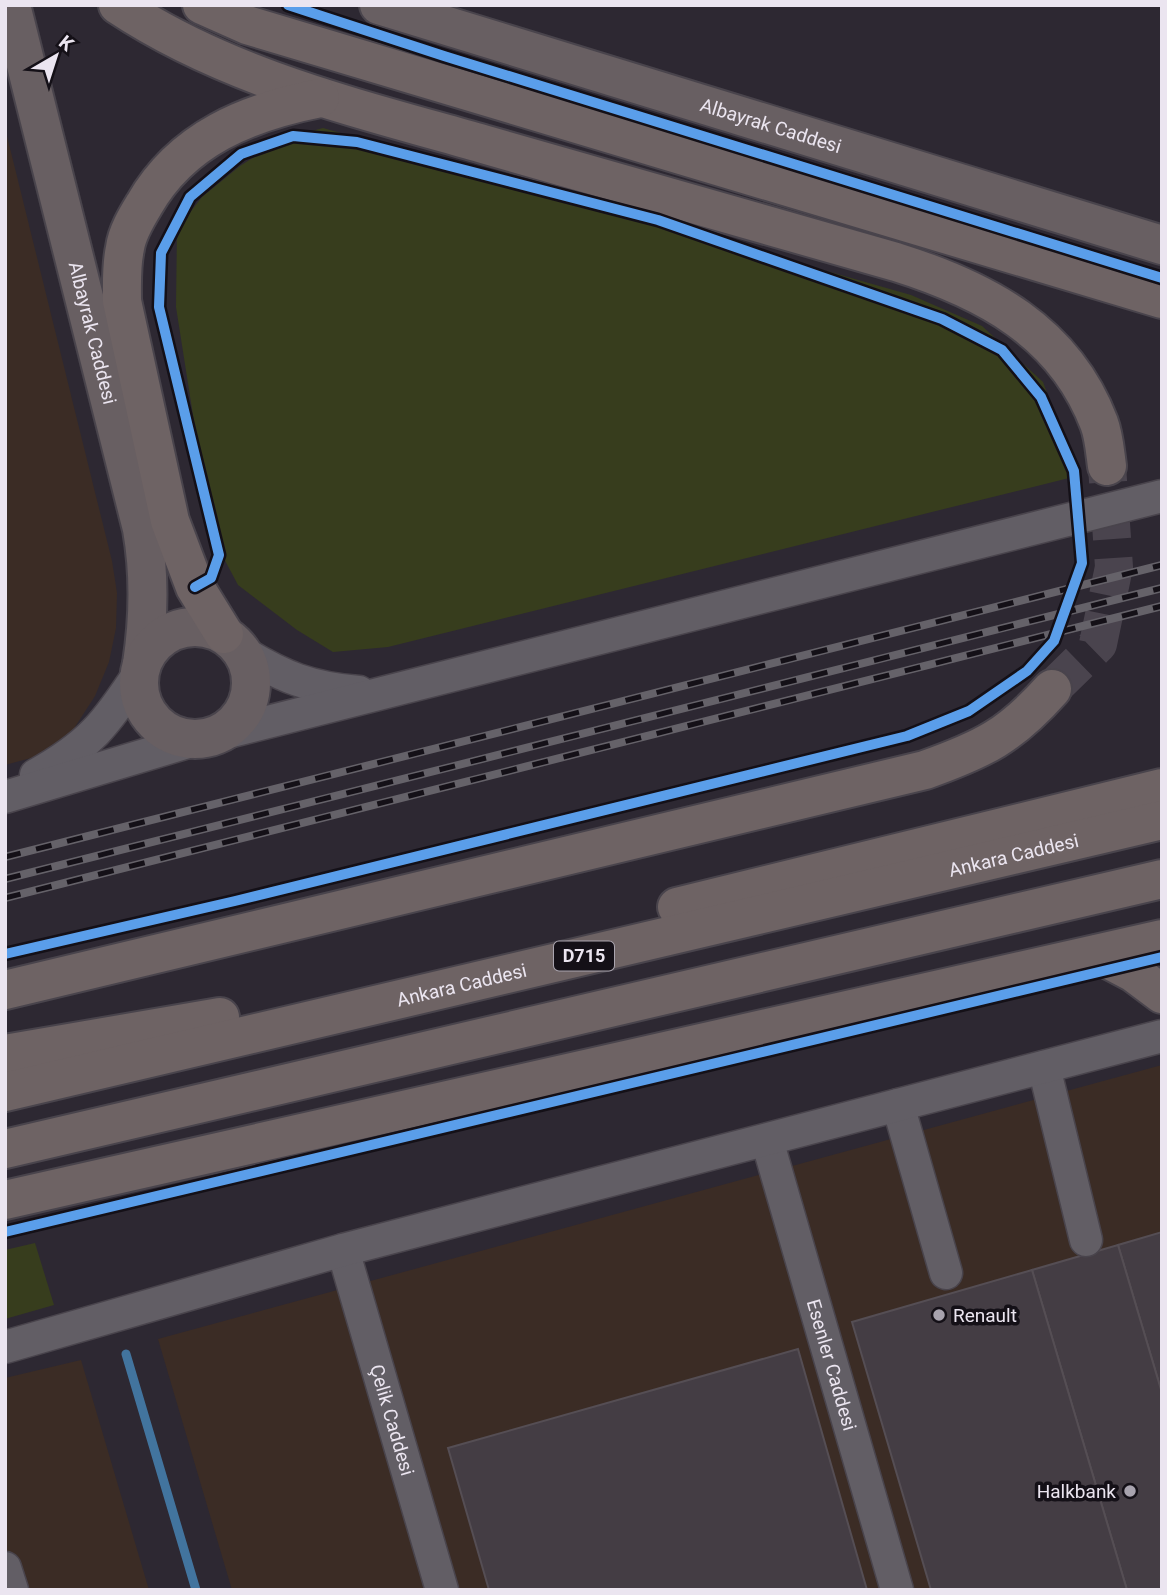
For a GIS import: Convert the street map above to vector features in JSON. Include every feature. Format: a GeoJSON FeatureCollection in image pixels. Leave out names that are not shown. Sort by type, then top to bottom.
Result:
{"type":"FeatureCollection","features":[{"type":"Feature","properties":{"kind":"highway"},"geometry":{"type":"LineString","coordinates":[[118,5],[166,35],[212,58],[320,98],[896,262],[974,291],[1035,330],[1061,359],[1080,386],[1100,425],[1107,466]]}},
{"type":"Feature","properties":{"kind":"highway"},"geometry":{"type":"LineString","coordinates":[[201,5],[247,25],[1162,299]]}},
{"type":"Feature","properties":{"kind":"highway"},"geometry":{"type":"LineString","coordinates":[[233,643],[195,587],[170,521],[122,301],[121,274],[125,245],[135,221],[162,178],[205,139],[258,113],[320,98]]}},
{"type":"Feature","properties":{"kind":"highway"},"geometry":{"type":"LineString","coordinates":[[5,990],[925,770],[971,754],[1000,738],[1028,716],[1052,689]]}},
{"type":"Feature","properties":{"kind":"highway"},"geometry":{"type":"LineString","coordinates":[[5,1054],[248,1012],[1162,789]]}},
{"type":"Feature","properties":{"kind":"highway","name":"Ankara Caddesi"},"geometry":{"type":"LineString","coordinates":[[5,1092],[1162,820]]}},
{"type":"Feature","properties":{"kind":"highway"},"geometry":{"type":"LineString","coordinates":[[5,1149],[1162,879]]}},
{"type":"Feature","properties":{"kind":"highway"},"geometry":{"type":"LineString","coordinates":[[5,1200],[1162,939]]}},
{"type":"Feature","properties":{"kind":"highway"},"geometry":{"type":"LineString","coordinates":[[1098,954],[1134,973],[1162,994]]}},
{"type":"Feature","properties":{"kind":"highway"},"geometry":{"type":"LineString","coordinates":[[5,1181],[267,1090]]}},
{"type":"Feature","properties":{"kind":"main road","name":"Albayrak Caddesi"},"geometry":{"type":"LineString","coordinates":[[11,5],[142,529],[148,576],[147,621],[141,668]]}},
{"type":"Feature","properties":{"kind":"main road","name":"Albayrak Caddesi"},"geometry":{"type":"LineString","coordinates":[[379,5],[1162,245]]}},
{"type":"Feature","properties":{"kind":"main road"},"geometry":{"type":"LineString","coordinates":[[198,626],[233,643],[251,675],[249,699],[238,720],[207,737],[171,733],[150,716],[139,691],[141,668],[151,648],[172,631],[198,626]]}},
{"type":"Feature","properties":{"kind":"street"},"geometry":{"type":"LineString","coordinates":[[5,794],[207,737],[1162,496]]}},
{"type":"Feature","properties":{"kind":"street"},"geometry":{"type":"LineString","coordinates":[[233,643],[267,667],[316,688],[384,694]]}},
{"type":"Feature","properties":{"kind":"street"},"geometry":{"type":"LineString","coordinates":[[5,794],[90,740],[103,726],[141,668]]}},
{"type":"Feature","properties":{"kind":"street"},"geometry":{"type":"LineString","coordinates":[[5,1347],[343,1250],[1162,1036]]}},
{"type":"Feature","properties":{"kind":"street"},"geometry":{"type":"LineString","coordinates":[[1044,1067],[1086,1240]]}},
{"type":"Feature","properties":{"kind":"street"},"geometry":{"type":"LineString","coordinates":[[898,1105],[946,1273]]}},
{"type":"Feature","properties":{"kind":"street","name":"Esenler Caddesi"},"geometry":{"type":"LineString","coordinates":[[767,1140],[897,1590]]}},
{"type":"Feature","properties":{"kind":"street","name":"Çelik Caddesi"},"geometry":{"type":"LineString","coordinates":[[343,1250],[442,1590]]}},
{"type":"Feature","properties":{"kind":"street"},"geometry":{"type":"LineString","coordinates":[[5,1568],[12,1590]]}},
{"type":"Feature","properties":{"kind":"shaded area"},"geometry":{"type":"Polygon","coordinates":[[[5,128],[112,561],[117,593],[116,628],[109,662],[95,696],[73,730],[42,755],[5,765],[5,128]]]}},
{"type":"Feature","properties":{"kind":"shaded area"},"geometry":{"type":"Polygon","coordinates":[[[1162,1065],[1162,1590],[232,1590],[158,1339],[1162,1065]]]}},
{"type":"Feature","properties":{"kind":"shaded area"},"geometry":{"type":"Polygon","coordinates":[[[81,1360],[149,1590],[5,1590],[5,1378],[81,1360]]]}},
{"type":"Feature","properties":{"kind":"green space"},"geometry":{"type":"Polygon","coordinates":[[[323,128],[911,295],[982,326],[1043,382],[1069,452],[1081,475],[388,647],[333,652],[297,630],[238,585],[212,536],[176,307],[177,229],[202,197],[240,166],[282,139],[323,128]]]}},
{"type":"Feature","properties":{"kind":"green space"},"geometry":{"type":"Polygon","coordinates":[[[35,1243],[54,1305],[5,1319],[5,1250],[35,1243]]]}},
{"type":"Feature","properties":{"kind":"building"},"geometry":{"type":"Polygon","coordinates":[[[1162,1232],[1162,1393],[1118,1245],[1162,1232]]]}},
{"type":"Feature","properties":{"kind":"building","name":"Halkbank"},"geometry":{"type":"Polygon","coordinates":[[[1118,1245],[1162,1393],[1162,1590],[1127,1590],[1032,1270],[1118,1245]]]}},
{"type":"Feature","properties":{"kind":"building"},"geometry":{"type":"Polygon","coordinates":[[[1032,1270],[1127,1590],[931,1590],[852,1322],[1032,1270]]]}},
{"type":"Feature","properties":{"kind":"building"},"geometry":{"type":"Polygon","coordinates":[[[798,1349],[867,1590],[489,1590],[448,1448],[798,1349]]]}},
{"type":"Feature","properties":{"kind":"waterway"},"geometry":{"type":"LineString","coordinates":[[126,1354],[196,1590]]}},
{"type":"Feature","properties":{"kind":"tunnel"},"geometry":{"type":"LineString","coordinates":[[1052,689],[1098,644],[1114,567],[1107,466]]}},
{"type":"Feature","properties":{"kind":"railway"},"geometry":{"type":"LineString","coordinates":[[5,857],[1162,565]]}},
{"type":"Feature","properties":{"kind":"railway"},"geometry":{"type":"LineString","coordinates":[[5,879],[1162,588]]}},
{"type":"Feature","properties":{"kind":"railway"},"geometry":{"type":"LineString","coordinates":[[5,898],[1162,606]]}},
{"type":"Feature","properties":{"kind":"cycle path"},"geometry":{"type":"LineString","coordinates":[[288,5],[444,56],[1162,278]]}},
{"type":"Feature","properties":{"kind":"cycle path"},"geometry":{"type":"LineString","coordinates":[[5,954],[235,901],[907,736],[969,711],[1027,671],[1054,641],[1082,563],[1074,471],[1041,397],[1002,350],[942,319],[658,220],[357,142],[293,136],[241,154],[190,197],[161,253],[159,307],[219,555],[211,578],[195,587]]}},
{"type":"Feature","properties":{"kind":"cycle path"},"geometry":{"type":"LineString","coordinates":[[5,1232],[1162,957]]}},
{"type":"Feature","properties":{"kind":"place","name":"Renault"},"geometry":{"type":"Point","coordinates":[939,1315]}},
{"type":"Feature","properties":{"kind":"place","name":"Halkbank"},"geometry":{"type":"Point","coordinates":[1130,1491]}}]}
